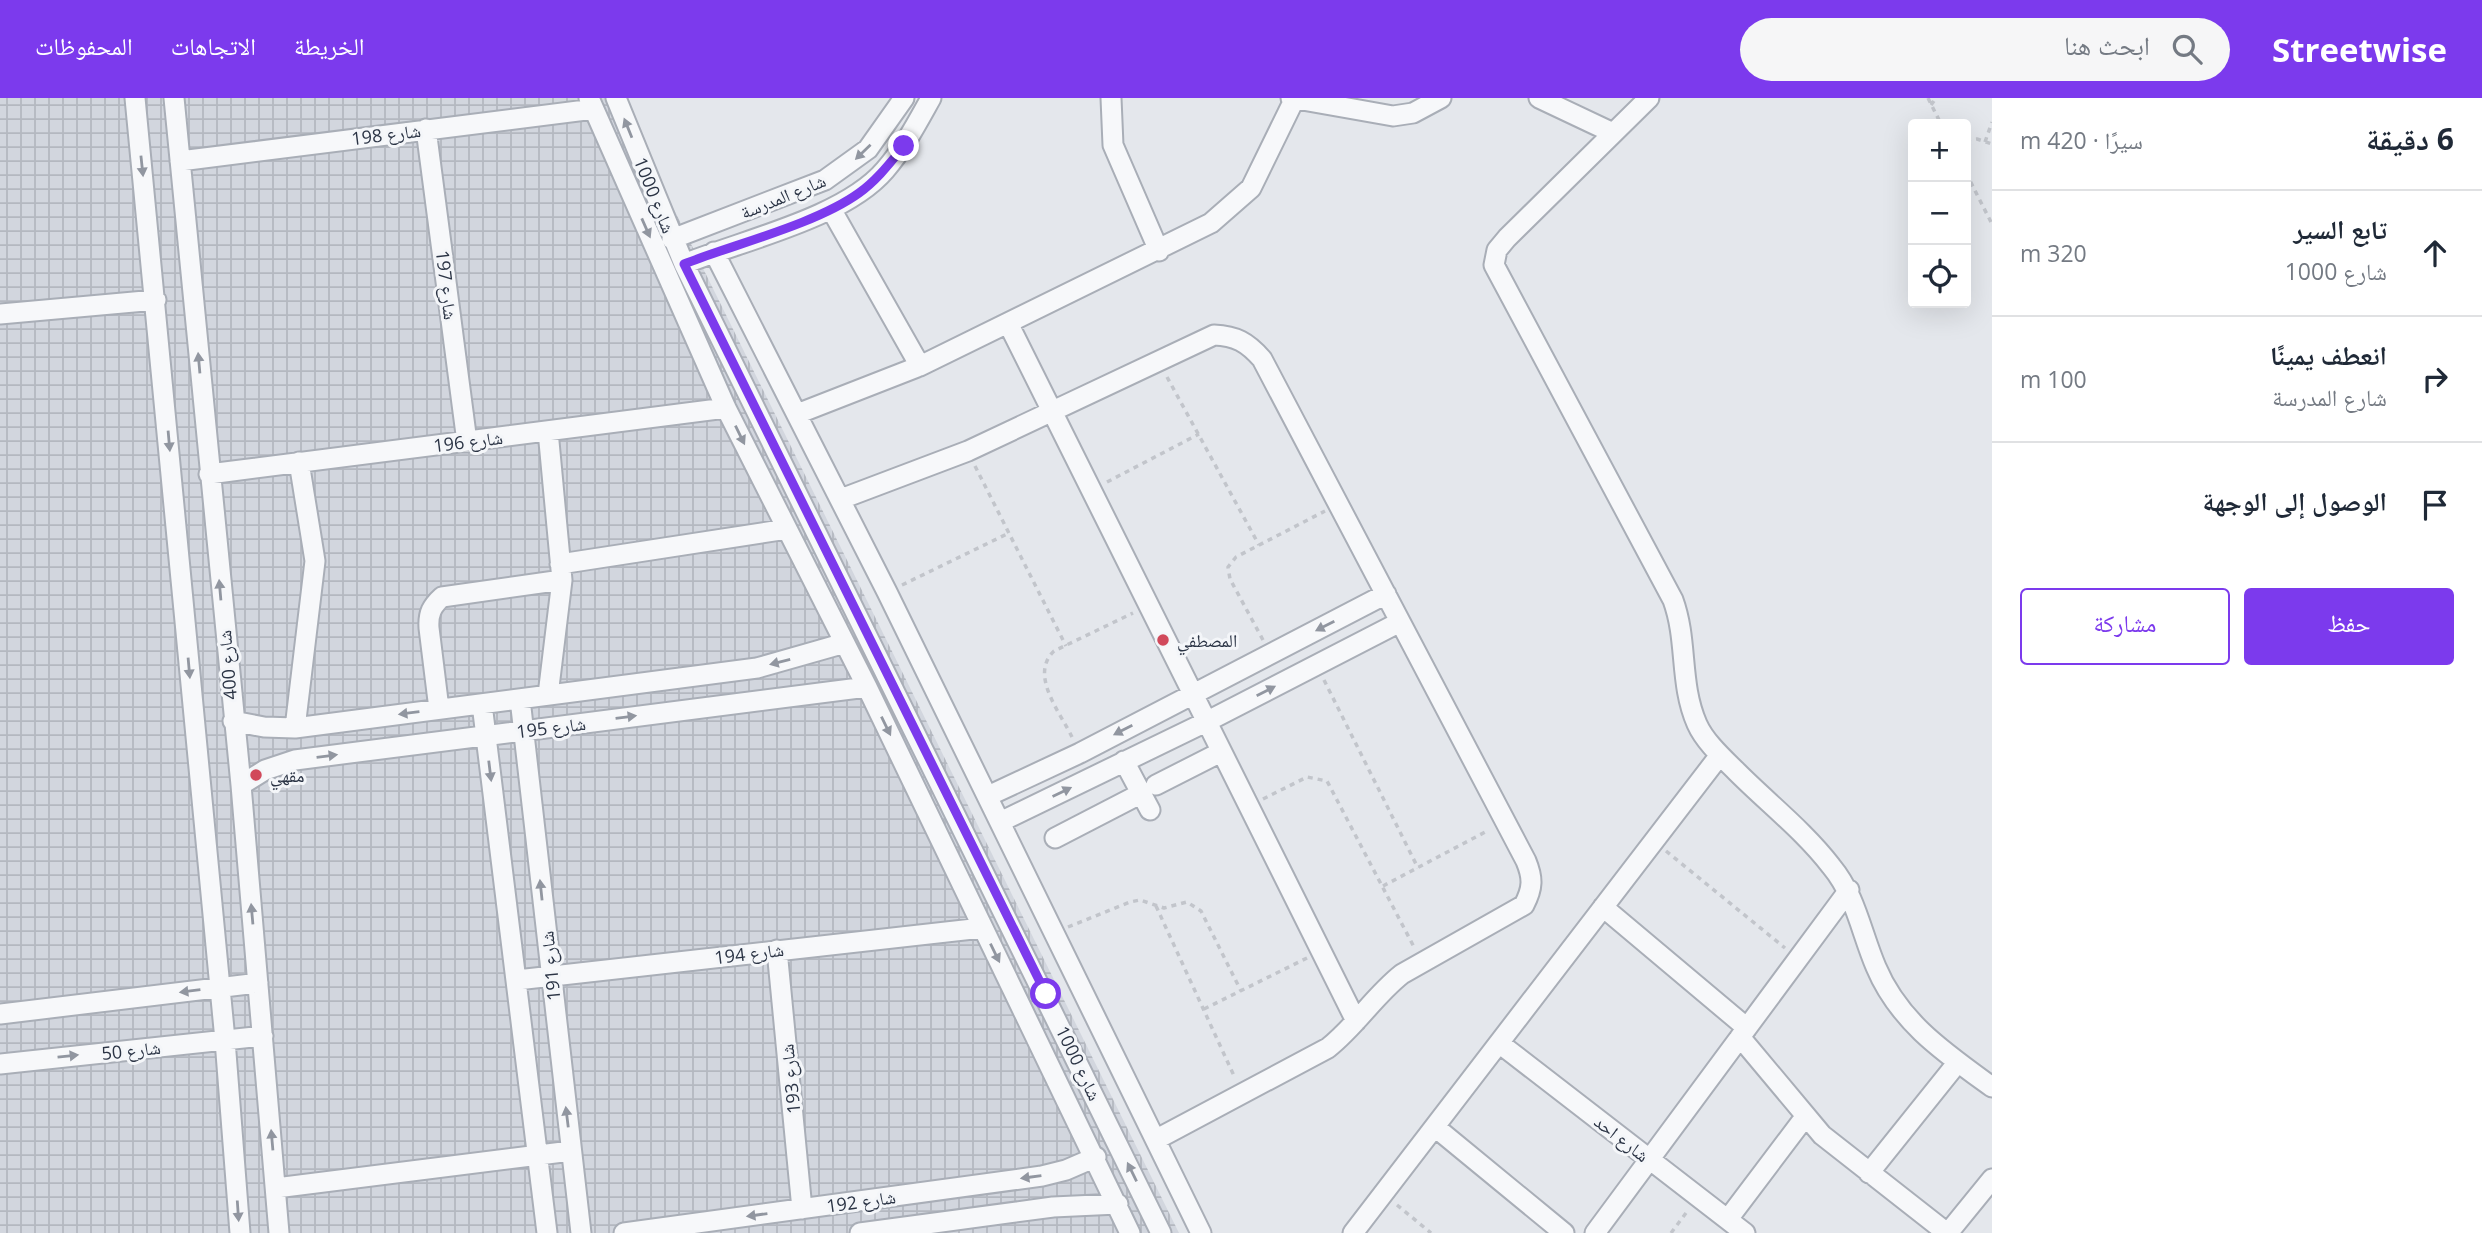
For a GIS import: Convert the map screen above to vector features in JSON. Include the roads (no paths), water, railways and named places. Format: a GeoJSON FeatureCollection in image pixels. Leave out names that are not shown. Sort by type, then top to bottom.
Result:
{"type":"FeatureCollection","features":[{"type":"Feature","properties":{"kind":"street"},"geometry":{"type":"LineString","coordinates":[[135,98],[225,1040],[240,1233]]}},
{"type":"Feature","properties":{"kind":"street","name":"شارع 400"},"geometry":{"type":"LineString","coordinates":[[174,98],[241,785],[279,1233]]}},
{"type":"Feature","properties":{"kind":"street","name":"شارع 1000"},"geometry":{"type":"LineString","coordinates":[[617,98],[672,239],[1161,1233]]}},
{"type":"Feature","properties":{"kind":"street","name":"شارع المدرسة"},"geometry":{"type":"LineString","coordinates":[[672,239],[825,180],[868,149],[904,98]]}},
{"type":"Feature","properties":{"kind":"street","name":"شارع المدرسة"},"geometry":{"type":"LineString","coordinates":[[684,264],[831,209],[859,193],[884,172],[904,146],[931,98]]}},
{"type":"Feature","properties":{"kind":"street"},"geometry":{"type":"LineString","coordinates":[[1111,98],[1110,127],[1113,145],[1159,251]]}},
{"type":"Feature","properties":{"kind":"street"},"geometry":{"type":"LineString","coordinates":[[797,414],[920,366],[1212,223],[1251,187],[1294,98],[1393,116],[1441,98]]}},
{"type":"Feature","properties":{"kind":"street"},"geometry":{"type":"LineString","coordinates":[[1539,98],[1613,133]]}},
{"type":"Feature","properties":{"kind":"street"},"geometry":{"type":"LineString","coordinates":[[1649,98],[1497,250],[1494,265],[1499,280],[1673,600],[1684,637],[1685,692],[1698,726],[1720,755],[1830,863],[1849,890],[1875,966],[1890,995],[1931,1043],[1992,1087]]}},
{"type":"Feature","properties":{"kind":"street","name":"شارع 198"},"geometry":{"type":"LineString","coordinates":[[180,160],[591,104]]}},
{"type":"Feature","properties":{"kind":"street","name":"شارع 1000"},"geometry":{"type":"LineString","coordinates":[[591,104],[726,408],[867,687],[982,928],[1096,1157],[1130,1233]]}},
{"type":"Feature","properties":{"kind":"street","name":"شارع 197"},"geometry":{"type":"LineString","coordinates":[[426,128],[467,442]]}},
{"type":"Feature","properties":{"kind":"street"},"geometry":{"type":"LineString","coordinates":[[831,209],[920,366]]}},
{"type":"Feature","properties":{"kind":"street"},"geometry":{"type":"LineString","coordinates":[[714,252],[841,499],[1201,1233]]}},
{"type":"Feature","properties":{"kind":"street"},"geometry":{"type":"LineString","coordinates":[[0,314],[156,300]]}},
{"type":"Feature","properties":{"kind":"street"},"geometry":{"type":"LineString","coordinates":[[1008,323],[1050,412],[1356,1021]]}},
{"type":"Feature","properties":{"kind":"street"},"geometry":{"type":"LineString","coordinates":[[841,499],[968,451],[1214,335],[1233,336],[1250,344],[1262,359],[1532,875],[1532,891],[1524,905],[1422,963],[1385,988],[1328,1048],[1243,1096],[1157,1139]]}},
{"type":"Feature","properties":{"kind":"street","name":"شارع 196"},"geometry":{"type":"LineString","coordinates":[[209,474],[726,408]]}},
{"type":"Feature","properties":{"kind":"street"},"geometry":{"type":"LineString","coordinates":[[548,431],[561,572],[548,695]]}},
{"type":"Feature","properties":{"kind":"street"},"geometry":{"type":"LineString","coordinates":[[295,727],[315,561],[299,462]]}},
{"type":"Feature","properties":{"kind":"street"},"geometry":{"type":"LineString","coordinates":[[439,709],[428,616],[433,605],[442,597],[787,529]]}},
{"type":"Feature","properties":{"kind":"street"},"geometry":{"type":"LineString","coordinates":[[988,796],[1080,753],[1386,594]]}},
{"type":"Feature","properties":{"kind":"street"},"geometry":{"type":"LineString","coordinates":[[1000,822],[1206,722],[1400,622]]}},
{"type":"Feature","properties":{"kind":"street","name":"شارع 195"},"geometry":{"type":"LineString","coordinates":[[233,721],[264,727],[295,727],[482,704],[757,668],[845,643]]}},
{"type":"Feature","properties":{"kind":"street","name":"شارع 195"},"geometry":{"type":"LineString","coordinates":[[241,785],[265,770],[295,760],[867,687]]}},
{"type":"Feature","properties":{"kind":"street","name":"شارع 191"},"geometry":{"type":"LineString","coordinates":[[520,699],[581,1233]]}},
{"type":"Feature","properties":{"kind":"street","name":"شارع 191"},"geometry":{"type":"LineString","coordinates":[[482,704],[547,1233]]}},
{"type":"Feature","properties":{"kind":"street"},"geometry":{"type":"LineString","coordinates":[[1055,838],[1149,796],[1221,752]]}},
{"type":"Feature","properties":{"kind":"street"},"geometry":{"type":"LineString","coordinates":[[1080,753],[1091,777]]}},
{"type":"Feature","properties":{"kind":"street"},"geometry":{"type":"LineString","coordinates":[[1353,1233],[1720,755]]}},
{"type":"Feature","properties":{"kind":"street"},"geometry":{"type":"LineString","coordinates":[[1124,761],[1149,796]]}},
{"type":"Feature","properties":{"kind":"street"},"geometry":{"type":"LineString","coordinates":[[1595,1233],[1849,890]]}},
{"type":"Feature","properties":{"kind":"street"},"geometry":{"type":"LineString","coordinates":[[1603,907],[1743,1032],[1805,1117],[1869,1173],[1948,1233],[1992,1179]]}},
{"type":"Feature","properties":{"kind":"street","name":"شارع 194"},"geometry":{"type":"LineString","coordinates":[[517,980],[982,928]]}},
{"type":"Feature","properties":{"kind":"street","name":"شارع 193"},"geometry":{"type":"LineString","coordinates":[[777,950],[802,1209]]}},
{"type":"Feature","properties":{"kind":"street"},"geometry":{"type":"LineString","coordinates":[[0,1014],[258,983]]}},
{"type":"Feature","properties":{"kind":"street"},"geometry":{"type":"LineString","coordinates":[[523,1030],[557,1025]]}},
{"type":"Feature","properties":{"kind":"street","name":"شارع 50"},"geometry":{"type":"LineString","coordinates":[[0,1064],[263,1036]]}},
{"type":"Feature","properties":{"kind":"street","name":"شارع احد"},"geometry":{"type":"LineString","coordinates":[[1499,1042],[1745,1233]]}},
{"type":"Feature","properties":{"kind":"street"},"geometry":{"type":"LineString","coordinates":[[1869,1173],[1958,1062]]}},
{"type":"Feature","properties":{"kind":"street"},"geometry":{"type":"LineString","coordinates":[[1728,1219],[1805,1117]]}},
{"type":"Feature","properties":{"kind":"street"},"geometry":{"type":"LineString","coordinates":[[1435,1127],[1564,1233]]}},
{"type":"Feature","properties":{"kind":"street"},"geometry":{"type":"LineString","coordinates":[[276,1188],[571,1151]]}},
{"type":"Feature","properties":{"kind":"street","name":"شارع 192"},"geometry":{"type":"LineString","coordinates":[[624,1233],[1042,1176],[1066,1170],[1096,1157]]}},
{"type":"Feature","properties":{"kind":"street","name":"شارع 192"},"geometry":{"type":"LineString","coordinates":[[860,1233],[1054,1207],[1118,1204]]}},
{"type":"Feature","properties":{"kind":"place","name":"المصطفي"},"geometry":{"type":"Point","coordinates":[1163,640]}},
{"type":"Feature","properties":{"kind":"place","name":"مقهي"},"geometry":{"type":"Point","coordinates":[256,775]}}]}
